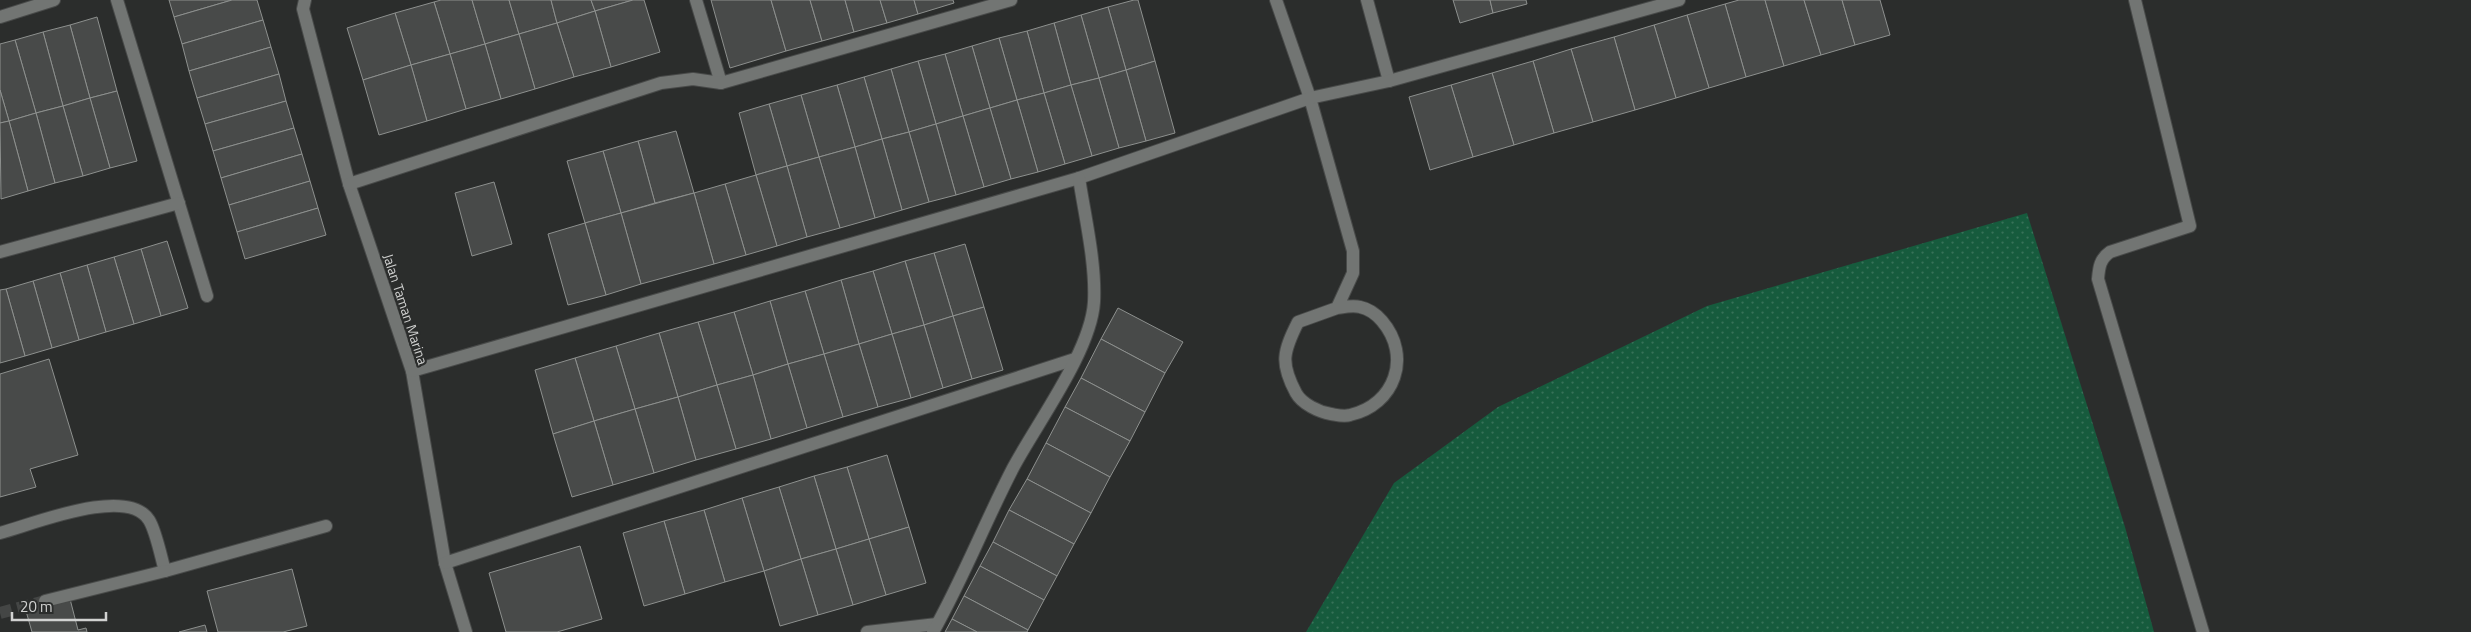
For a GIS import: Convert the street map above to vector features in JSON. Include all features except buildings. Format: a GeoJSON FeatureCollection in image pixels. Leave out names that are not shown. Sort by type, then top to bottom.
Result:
{"type":"FeatureCollection","features":[{"type":"Feature","properties":{"kind":"street"},"geometry":{"type":"LineString","coordinates":[[0,17],[54,0]]}},
{"type":"Feature","properties":{"kind":"street"},"geometry":{"type":"LineString","coordinates":[[117,0],[206,296]]}},
{"type":"Feature","properties":{"kind":"street","name":"Jalan Taman Marina"},"geometry":{"type":"LineString","coordinates":[[305,0],[303,9],[349,184],[412,371],[445,562],[466,632]]}},
{"type":"Feature","properties":{"kind":"street"},"geometry":{"type":"LineString","coordinates":[[696,0],[721,83]]}},
{"type":"Feature","properties":{"kind":"street"},"geometry":{"type":"LineString","coordinates":[[349,184],[661,83],[693,79],[721,83],[1011,0]]}},
{"type":"Feature","properties":{"kind":"street"},"geometry":{"type":"LineString","coordinates":[[1276,0],[1310,98],[1353,251],[1353,273],[1337,308],[1298,322],[1286,346],[1286,374],[1299,398],[1322,413],[1348,416],[1374,406],[1392,386],[1398,359],[1392,333],[1374,312],[1359,306],[1337,308]]}},
{"type":"Feature","properties":{"kind":"street"},"geometry":{"type":"LineString","coordinates":[[1367,0],[1390,81]]}},
{"type":"Feature","properties":{"kind":"street"},"geometry":{"type":"LineString","coordinates":[[412,371],[564,325],[801,260],[1079,178],[1310,98],[1390,81],[1679,0]]}},
{"type":"Feature","properties":{"kind":"street"},"geometry":{"type":"LineString","coordinates":[[2135,0],[2190,226],[2110,252],[2104,257],[2099,266],[2098,279],[2202,632]]}},
{"type":"Feature","properties":{"kind":"street"},"geometry":{"type":"LineString","coordinates":[[867,632],[935,628],[1014,468],[1076,359],[1090,326],[1094,302],[1092,272],[1079,178]]}},
{"type":"Feature","properties":{"kind":"street"},"geometry":{"type":"LineString","coordinates":[[0,252],[178,203]]}},
{"type":"Feature","properties":{"kind":"street"},"geometry":{"type":"LineString","coordinates":[[445,562],[1076,359]]}},
{"type":"Feature","properties":{"kind":"street"},"geometry":{"type":"LineString","coordinates":[[0,533],[60,515],[121,505],[137,509],[149,519],[165,571]]}},
{"type":"Feature","properties":{"kind":"street"},"geometry":{"type":"LineString","coordinates":[[45,601],[165,571],[326,526]]}},
{"type":"Feature","properties":{"kind":"green space"},"geometry":{"type":"Polygon","coordinates":[[[2027,213],[2125,527],[2154,632],[1306,632],[1394,483],[1498,407],[1707,306],[2027,213]]]}},
{"type":"Feature","properties":{"kind":"tunnel"},"geometry":{"type":"LineString","coordinates":[[0,613],[45,601]]}}]}
